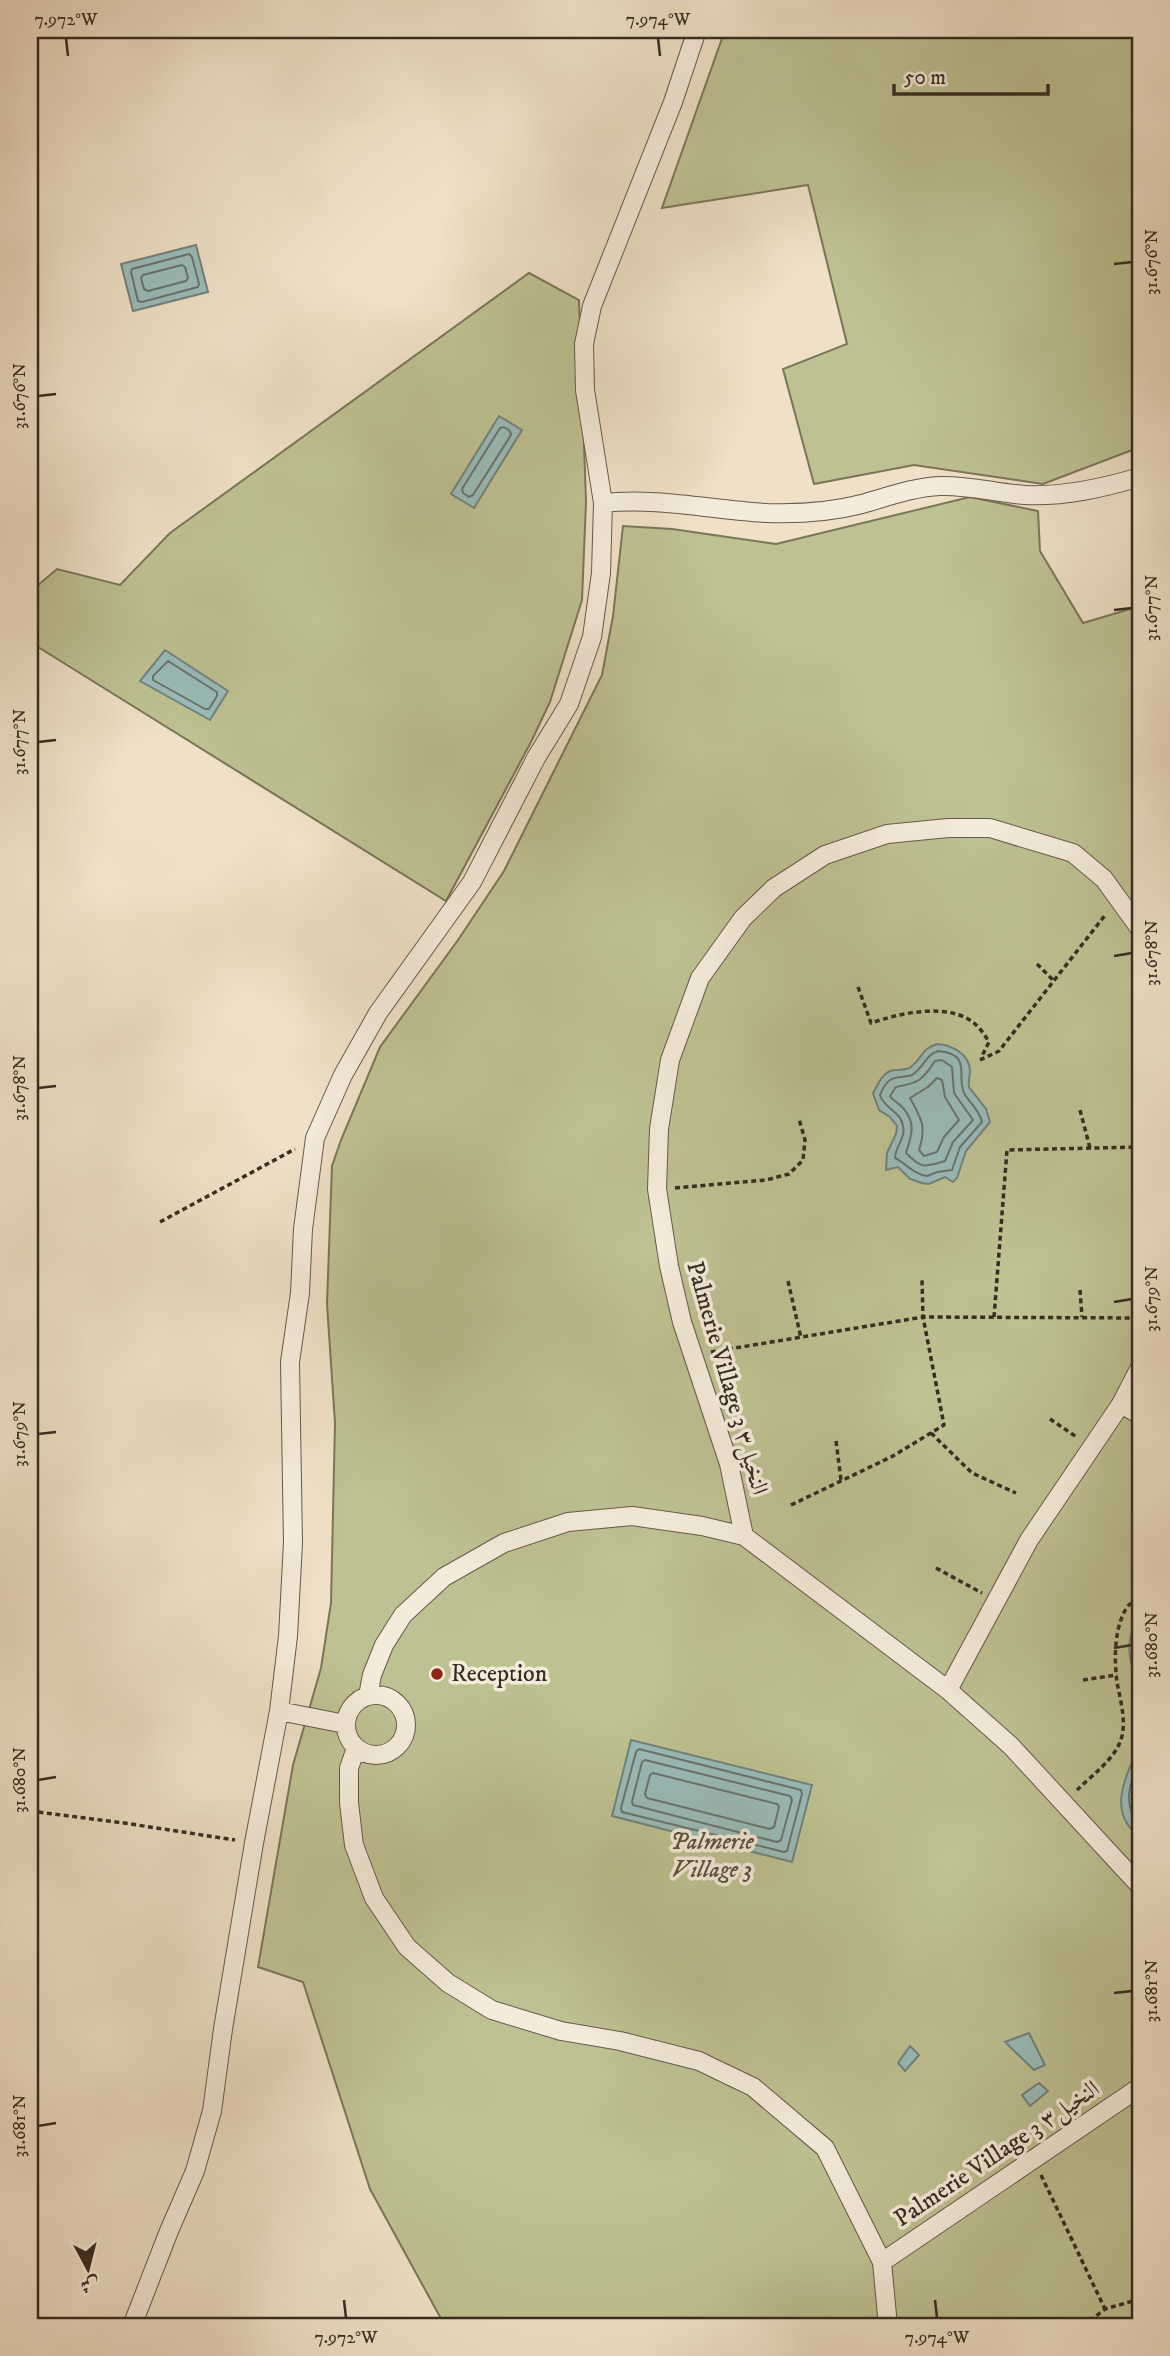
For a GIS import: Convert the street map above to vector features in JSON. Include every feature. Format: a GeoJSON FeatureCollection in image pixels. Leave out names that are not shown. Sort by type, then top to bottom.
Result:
{"type":"FeatureCollection","features":[{"type":"Feature","properties":{"kind":"street"},"geometry":{"type":"LineString","coordinates":[[132,2326],[195,2171],[212,2110],[254,1843],[279,1711],[288,1636],[293,1543],[290,1362],[300,1293],[303,1229],[315,1138],[343,1075],[378,1013],[472,882],[536,758],[569,704],[592,638],[601,573],[603,503],[585,390],[584,344],[592,306],[673,102],[697,30]]}},
{"type":"Feature","properties":{"kind":"street"},"geometry":{"type":"LineString","coordinates":[[603,503],[631,500],[766,513],[802,513],[827,511],[939,486],[982,488],[1025,495],[1089,490],[1140,478]]}},
{"type":"Feature","properties":{"kind":"street","name":"Palmerie Village 3 النخيل٣"},"geometry":{"type":"LineString","coordinates":[[744,1536],[729,1464],[682,1322],[657,1189],[659,1129],[670,1060],[700,978],[743,918],[774,888],[825,855],[887,834],[948,828],[990,828],[1073,853],[1104,879],[1140,929]]}},
{"type":"Feature","properties":{"kind":"street"},"geometry":{"type":"LineString","coordinates":[[948,1690],[1029,1540],[1121,1404],[1140,1367]]}},
{"type":"Feature","properties":{"kind":"street"},"geometry":{"type":"LineString","coordinates":[[1121,1404],[1140,1415]]}},
{"type":"Feature","properties":{"kind":"street"},"geometry":{"type":"LineString","coordinates":[[368,1696],[372,1675],[384,1646],[403,1615],[444,1577],[504,1543],[568,1522],[632,1517],[744,1536],[948,1690],[1011,1746],[1140,1886]]}},
{"type":"Feature","properties":{"kind":"street"},"geometry":{"type":"LineString","coordinates":[[380,1695],[392,1700],[401,1709],[405,1720],[405,1732],[400,1743],[379,1755],[366,1754],[356,1748],[348,1737],[345,1724],[349,1712],[357,1702],[368,1696],[380,1695]]}},
{"type":"Feature","properties":{"kind":"street"},"geometry":{"type":"LineString","coordinates":[[279,1711],[345,1724]]}},
{"type":"Feature","properties":{"kind":"street","name":"Palmerie Village 3 النخيل٣"},"geometry":{"type":"LineString","coordinates":[[356,1748],[349,1768],[349,1803],[354,1845],[374,1898],[407,1947],[448,1983],[492,2010],[561,2031],[620,2041],[699,2061],[753,2087],[825,2148],[881,2262],[888,2326]]}},
{"type":"Feature","properties":{"kind":"street","name":"Palmerie Village 3 النخيل٣"},"geometry":{"type":"LineString","coordinates":[[881,2262],[1140,2087]]}},
{"type":"Feature","properties":{"kind":"path"},"geometry":{"type":"LineString","coordinates":[[858,987],[871,1023],[898,1014],[931,1011],[960,1016],[978,1026],[989,1042],[980,1060],[999,1051],[1118,899]]}},
{"type":"Feature","properties":{"kind":"path"},"geometry":{"type":"LineString","coordinates":[[1037,964],[1053,980]]}},
{"type":"Feature","properties":{"kind":"path"},"geometry":{"type":"LineString","coordinates":[[1080,1110],[1090,1148]]}},
{"type":"Feature","properties":{"kind":"path"},"geometry":{"type":"LineString","coordinates":[[657,1189],[766,1180],[789,1174],[803,1160],[805,1140],[799,1119]]}},
{"type":"Feature","properties":{"kind":"path"},"geometry":{"type":"LineString","coordinates":[[160,1222],[315,1138]]}},
{"type":"Feature","properties":{"kind":"path"},"geometry":{"type":"LineString","coordinates":[[994,1317],[1007,1150],[1140,1147]]}},
{"type":"Feature","properties":{"kind":"path"},"geometry":{"type":"LineString","coordinates":[[791,1504],[893,1456],[944,1425],[923,1317],[922,1279]]}},
{"type":"Feature","properties":{"kind":"path"},"geometry":{"type":"LineString","coordinates":[[788,1281],[801,1338]]}},
{"type":"Feature","properties":{"kind":"path"},"geometry":{"type":"LineString","coordinates":[[1080,1290],[1082,1317]]}},
{"type":"Feature","properties":{"kind":"path"},"geometry":{"type":"LineString","coordinates":[[694,1355],[923,1317],[1140,1318]]}},
{"type":"Feature","properties":{"kind":"path"},"geometry":{"type":"LineString","coordinates":[[1050,1419],[1091,1447]]}},
{"type":"Feature","properties":{"kind":"path"},"geometry":{"type":"LineString","coordinates":[[931,1433],[972,1473],[1016,1493]]}},
{"type":"Feature","properties":{"kind":"path"},"geometry":{"type":"LineString","coordinates":[[836,1441],[842,1480]]}},
{"type":"Feature","properties":{"kind":"path"},"geometry":{"type":"LineString","coordinates":[[936,1568],[996,1600]]}},
{"type":"Feature","properties":{"kind":"path"},"geometry":{"type":"LineString","coordinates":[[1075,1792],[1114,1753],[1122,1737],[1123,1712],[1116,1675],[1115,1651],[1119,1626],[1128,1606],[1140,1598]]}},
{"type":"Feature","properties":{"kind":"path"},"geometry":{"type":"LineString","coordinates":[[1083,1680],[1116,1675]]}},
{"type":"Feature","properties":{"kind":"path"},"geometry":{"type":"LineString","coordinates":[[30,1811],[254,1843]]}},
{"type":"Feature","properties":{"kind":"path"},"geometry":{"type":"LineString","coordinates":[[1033,2160],[1105,2309]]}},
{"type":"Feature","properties":{"kind":"path"},"geometry":{"type":"LineString","coordinates":[[1083,2326],[1105,2309],[1140,2300]]}},
{"type":"Feature","properties":{"kind":"green space"},"geometry":{"type":"Polygon","coordinates":[[[725,30],[1140,30],[1140,447],[1043,484],[914,465],[814,484],[783,369],[847,344],[808,185],[662,208],[725,30]]]}},
{"type":"Feature","properties":{"kind":"green space"},"geometry":{"type":"Polygon","coordinates":[[[529,273],[579,300],[586,502],[582,600],[550,702],[446,901],[30,642],[30,592],[57,569],[120,585],[170,533],[529,273]]]}},
{"type":"Feature","properties":{"kind":"green space","name":"Palmerie Village 3"},"geometry":{"type":"Polygon","coordinates":[[[970,497],[1038,511],[1040,551],[1083,623],[1140,606],[1140,2326],[445,2326],[370,2189],[303,1982],[258,1967],[293,1765],[321,1668],[331,1603],[335,1423],[327,1304],[332,1166],[380,1047],[458,940],[504,871],[602,675],[613,616],[623,526],[672,529],[776,544],[970,497]]]}},
{"type":"Feature","properties":{"kind":"water"},"geometry":{"type":"Polygon","coordinates":[[[196,245],[208,292],[133,311],[121,264],[196,245]]]}},
{"type":"Feature","properties":{"kind":"water"},"geometry":{"type":"Polygon","coordinates":[[[499,416],[522,430],[474,508],[451,494],[499,416]]]}},
{"type":"Feature","properties":{"kind":"water"},"geometry":{"type":"Polygon","coordinates":[[[165,650],[228,691],[210,720],[140,681],[165,650]]]}},
{"type":"Feature","properties":{"kind":"water"},"geometry":{"type":"Polygon","coordinates":[[[937,1044],[954,1048],[967,1059],[970,1070],[969,1087],[986,1109],[990,1122],[966,1151],[957,1178],[953,1182],[945,1177],[929,1184],[910,1179],[898,1167],[886,1170],[887,1153],[897,1126],[879,1110],[873,1093],[887,1073],[910,1068],[925,1051],[937,1044]]]}},
{"type":"Feature","properties":{"kind":"water"},"geometry":{"type":"Polygon","coordinates":[[[1140,1615],[1140,1689],[1131,1661],[1130,1642],[1131,1633],[1140,1615]]]}},
{"type":"Feature","properties":{"kind":"water"},"geometry":{"type":"Polygon","coordinates":[[[631,1740],[812,1785],[792,1862],[612,1816],[631,1740]]]}},
{"type":"Feature","properties":{"kind":"water"},"geometry":{"type":"Polygon","coordinates":[[[1140,1745],[1140,1837],[1129,1827],[1121,1805],[1125,1780],[1140,1745]]]}},
{"type":"Feature","properties":{"kind":"water"},"geometry":{"type":"Polygon","coordinates":[[[1029,2033],[1045,2065],[1034,2070],[1005,2042],[1029,2033]]]}},
{"type":"Feature","properties":{"kind":"water"},"geometry":{"type":"Polygon","coordinates":[[[910,2046],[919,2055],[905,2071],[898,2063],[910,2046]]]}},
{"type":"Feature","properties":{"kind":"water"},"geometry":{"type":"Polygon","coordinates":[[[1039,2083],[1048,2091],[1030,2106],[1022,2095],[1039,2083]]]}},
{"type":"Feature","properties":{"kind":"place","name":"Reception"},"geometry":{"type":"Point","coordinates":[437,1674]}}]}
